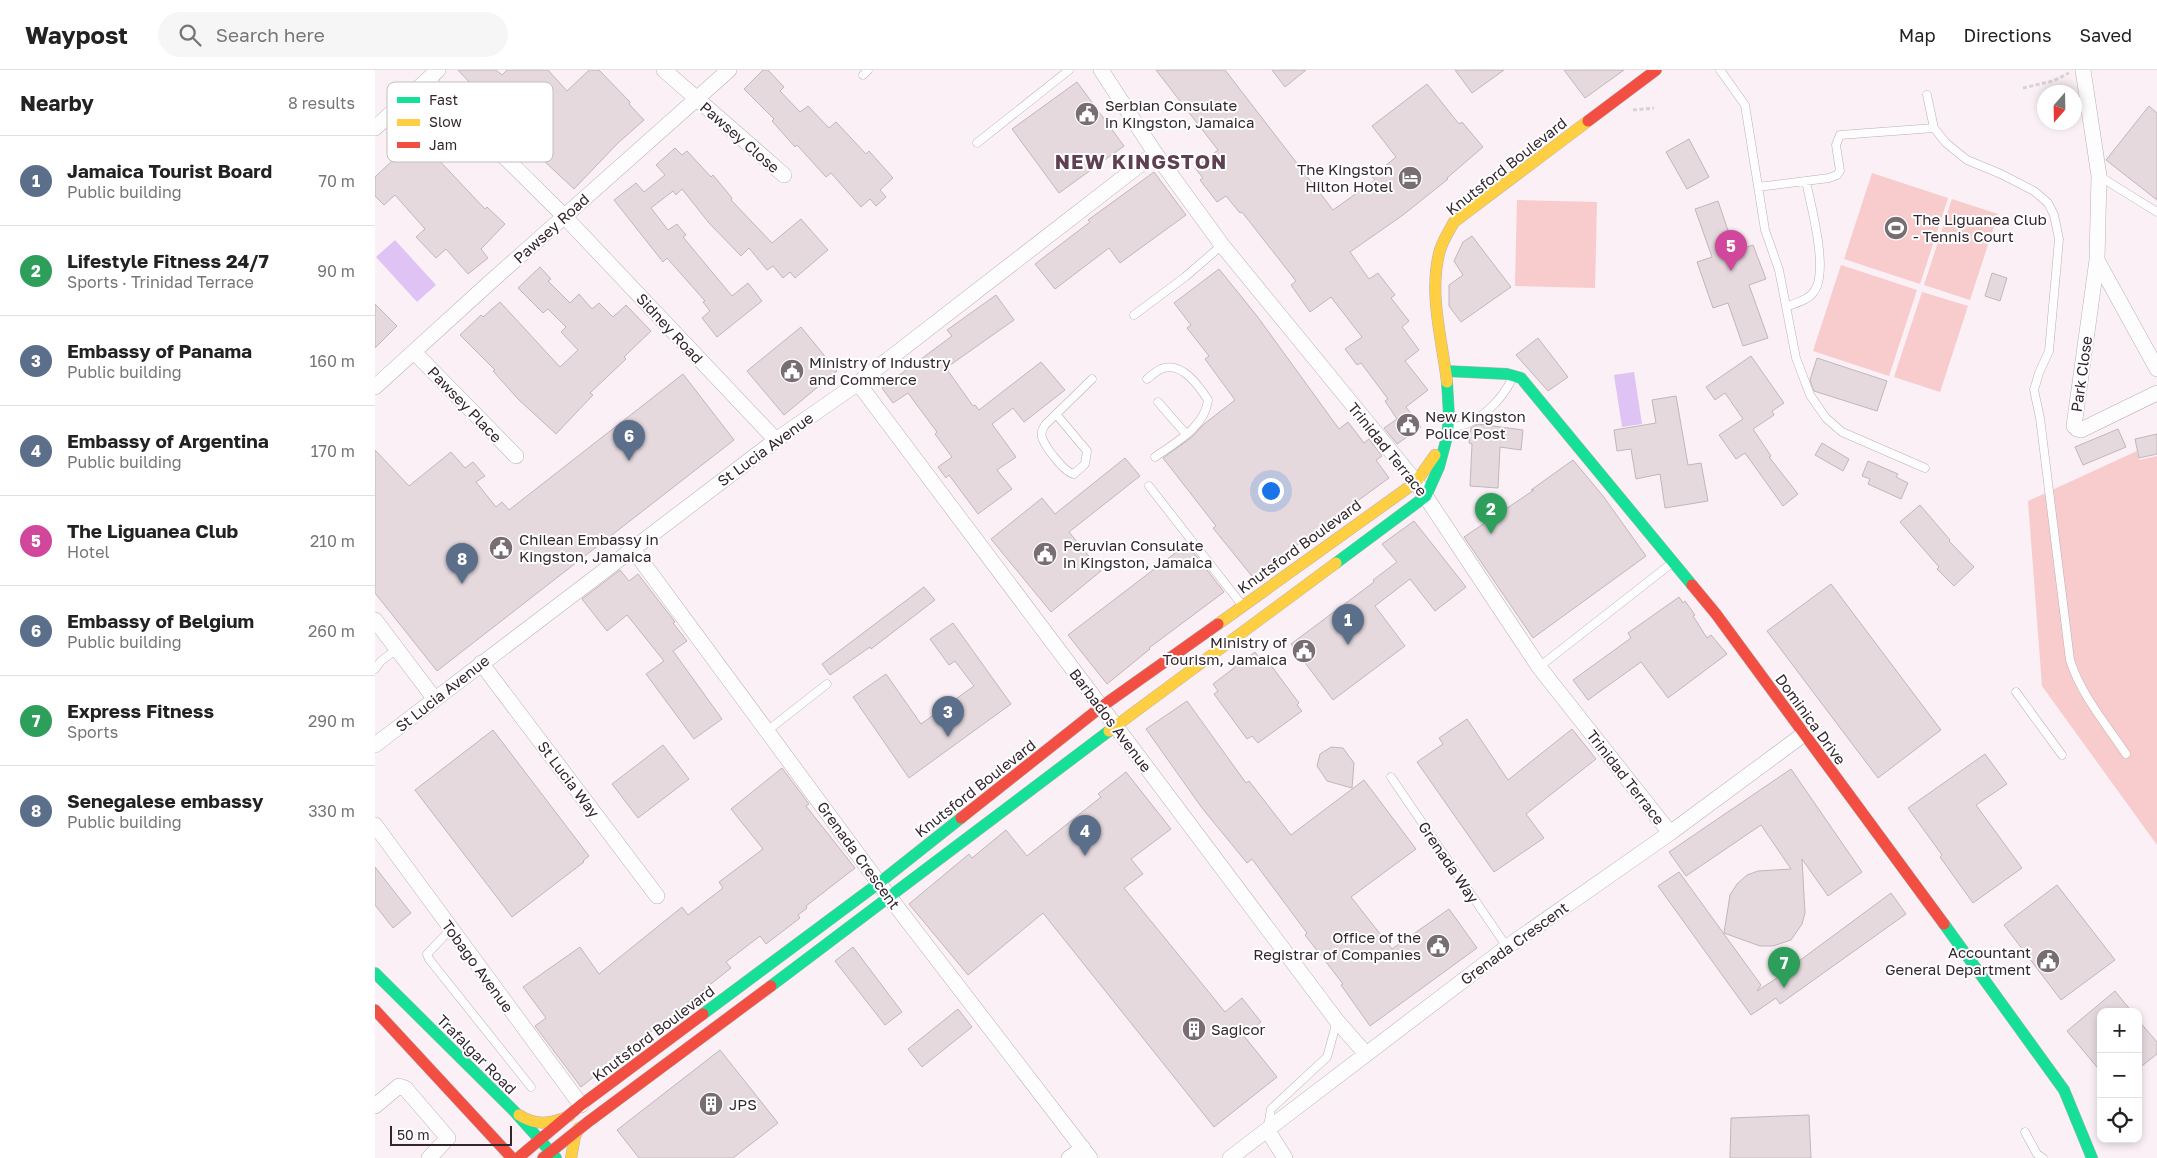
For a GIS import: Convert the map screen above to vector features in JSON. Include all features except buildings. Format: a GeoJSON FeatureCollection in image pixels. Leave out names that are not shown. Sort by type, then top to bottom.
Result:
{"type":"FeatureCollection","features":[{"type":"Feature","properties":{"kind":"main road","name":"Knutsford Boulevard"},"geometry":{"type":"LineString","coordinates":[[550,1156],[579,1128],[890,898],[1115,726],[1426,496],[1443,458],[1449,418],[1446,371],[1435,291],[1439,251],[1454,222],[1656,70]]}},
{"type":"Feature","properties":{"kind":"main road"},"geometry":{"type":"LineString","coordinates":[[1446,371],[1513,375]]}},
{"type":"Feature","properties":{"kind":"main road","name":"Dominica Drive"},"geometry":{"type":"LineString","coordinates":[[1513,375],[1521,378],[1716,614],[2064,1090],[2089,1157]]}},
{"type":"Feature","properties":{"kind":"main road","name":"Knutsford Boulevard"},"geometry":{"type":"LineString","coordinates":[[518,1158],[581,1106],[879,883],[1101,707],[1415,482],[1445,440]]}},
{"type":"Feature","properties":{"kind":"main road","name":"Trafalgar Road"},"geometry":{"type":"LineString","coordinates":[[375,973],[540,1139],[550,1156]]}},
{"type":"Feature","properties":{"kind":"main road"},"geometry":{"type":"LineString","coordinates":[[375,1010],[513,1158]]}},
{"type":"Feature","properties":{"kind":"main road"},"geometry":{"type":"LineString","coordinates":[[513,1111],[537,1124],[548,1124],[569,1116]]}},
{"type":"Feature","properties":{"kind":"main road"},"geometry":{"type":"LineString","coordinates":[[571,1158],[575,1136],[579,1128]]}},
{"type":"Feature","properties":{"kind":"street","name":"Pawsey Close"},"geometry":{"type":"LineString","coordinates":[[664,70],[784,175]]}},
{"type":"Feature","properties":{"kind":"street","name":"Pawsey Road"},"geometry":{"type":"LineString","coordinates":[[375,387],[729,70]]}},
{"type":"Feature","properties":{"kind":"street","name":"Trinidad Terrace"},"geometry":{"type":"LineString","coordinates":[[1101,70],[1155,153],[1222,246],[1426,496],[1539,666],[1670,833]]}},
{"type":"Feature","properties":{"kind":"street","name":"Park Close"},"geometry":{"type":"LineString","coordinates":[[2083,70],[2099,176],[2097,260],[2074,426],[2081,430],[2157,393]]}},
{"type":"Feature","properties":{"kind":"street"},"geometry":{"type":"LineString","coordinates":[[375,128],[387,117]]}},
{"type":"Feature","properties":{"kind":"street","name":"St Lucia Avenue"},"geometry":{"type":"LineString","coordinates":[[375,745],[481,662],[776,440],[858,383],[1155,153]]}},
{"type":"Feature","properties":{"kind":"street","name":"Sidney Road"},"geometry":{"type":"LineString","coordinates":[[513,162],[776,440]]}},
{"type":"Feature","properties":{"kind":"street"},"geometry":{"type":"LineString","coordinates":[[2097,260],[2157,369]]}},
{"type":"Feature","properties":{"kind":"street","name":"Pawsey Place"},"geometry":{"type":"LineString","coordinates":[[414,352],[516,456]]}},
{"type":"Feature","properties":{"kind":"street","name":"Barbados Avenue"},"geometry":{"type":"LineString","coordinates":[[858,383],[1337,1021],[1366,1054]]}},
{"type":"Feature","properties":{"kind":"street","name":"Grenada Crescent"},"geometry":{"type":"LineString","coordinates":[[632,548],[890,898],[1086,1153]]}},
{"type":"Feature","properties":{"kind":"street"},"geometry":{"type":"LineString","coordinates":[[375,620],[434,698]]}},
{"type":"Feature","properties":{"kind":"street","name":"St Lucia Way"},"geometry":{"type":"LineString","coordinates":[[481,662],[657,896]]}},
{"type":"Feature","properties":{"kind":"street","name":"Grenada Crescent"},"geometry":{"type":"LineString","coordinates":[[1230,1158],[1268,1131],[1507,947],[1670,833],[1803,734]]}},
{"type":"Feature","properties":{"kind":"street","name":"Tobago Avenue"},"geometry":{"type":"LineString","coordinates":[[375,825],[581,1106]]}},
{"type":"Feature","properties":{"kind":"street"},"geometry":{"type":"LineString","coordinates":[[375,1106],[393,1089],[399,1086],[405,1088],[448,1138],[429,1158]]}},
{"type":"Feature","properties":{"kind":"street"},"geometry":{"type":"LineString","coordinates":[[1268,1131],[1285,1158]]}},
{"type":"Feature","properties":{"kind":"street"},"geometry":{"type":"LineString","coordinates":[[1069,1158],[1086,1153]]}},
{"type":"Feature","properties":{"kind":"lane"},"geometry":{"type":"LineString","coordinates":[[977,143],[1069,70]]}},
{"type":"Feature","properties":{"kind":"lane"},"geometry":{"type":"LineString","coordinates":[[1720,70],[1745,105],[1765,230],[1779,270],[1797,358],[1810,396],[1826,418],[1841,432],[1925,468]]}},
{"type":"Feature","properties":{"kind":"lane"},"geometry":{"type":"LineString","coordinates":[[1927,95],[1934,128],[1946,143],[1967,160],[2001,174],[2034,191],[2048,203],[2054,216],[2059,239],[2049,351],[2034,390],[2040,418],[2070,660],[2075,677],[2085,694],[2126,754]]}},
{"type":"Feature","properties":{"kind":"lane"},"geometry":{"type":"LineString","coordinates":[[1758,187],[1837,175],[1840,171],[1836,145],[1840,135],[1934,128]]}},
{"type":"Feature","properties":{"kind":"lane"},"geometry":{"type":"LineString","coordinates":[[2099,176],[2157,212]]}},
{"type":"Feature","properties":{"kind":"lane"},"geometry":{"type":"LineString","coordinates":[[1786,307],[1809,297],[1814,293],[1820,280],[1822,266],[1806,181]]}},
{"type":"Feature","properties":{"kind":"lane"},"geometry":{"type":"LineString","coordinates":[[1134,315],[1185,277],[1222,246]]}},
{"type":"Feature","properties":{"kind":"lane"},"geometry":{"type":"LineString","coordinates":[[1147,379],[1164,368],[1175,368],[1188,374],[1208,400],[1207,411],[1199,422],[1155,457]]}},
{"type":"Feature","properties":{"kind":"lane"},"geometry":{"type":"LineString","coordinates":[[1447,428],[1464,425],[1480,417],[1508,388],[1513,375]]}},
{"type":"Feature","properties":{"kind":"lane"},"geometry":{"type":"LineString","coordinates":[[1056,414],[1087,451],[1085,464],[1074,474],[1065,471],[1042,439],[1041,432],[1045,425],[1056,414],[1092,379]]}},
{"type":"Feature","properties":{"kind":"lane"},"geometry":{"type":"LineString","coordinates":[[1158,402],[1186,434]]}},
{"type":"Feature","properties":{"kind":"lane"},"geometry":{"type":"LineString","coordinates":[[1149,486],[1242,605]]}},
{"type":"Feature","properties":{"kind":"lane"},"geometry":{"type":"LineString","coordinates":[[1539,666],[1673,561]]}},
{"type":"Feature","properties":{"kind":"lane"},"geometry":{"type":"LineString","coordinates":[[375,669],[381,661],[397,649]]}},
{"type":"Feature","properties":{"kind":"lane"},"geometry":{"type":"LineString","coordinates":[[767,731],[827,684]]}},
{"type":"Feature","properties":{"kind":"lane"},"geometry":{"type":"LineString","coordinates":[[2016,692],[2062,755]]}},
{"type":"Feature","properties":{"kind":"lane","name":"Grenada Way"},"geometry":{"type":"LineString","coordinates":[[1391,777],[1507,947]]}},
{"type":"Feature","properties":{"kind":"lane"},"geometry":{"type":"LineString","coordinates":[[451,930],[430,949],[427,954],[429,959],[531,1087]]}},
{"type":"Feature","properties":{"kind":"lane"},"geometry":{"type":"LineString","coordinates":[[1268,1131],[1271,1109],[1327,1057],[1337,1021]]}},
{"type":"Feature","properties":{"kind":"lane"},"geometry":{"type":"LineString","coordinates":[[2025,1132],[2037,1154],[2043,1158]]}},
{"type":"Feature","properties":{"kind":"path"},"geometry":{"type":"LineString","coordinates":[[2023,88],[2053,81],[2075,70]]}},
{"type":"Feature","properties":{"kind":"shaded area","name":"The Liguanea Club - Tennis Court"},"geometry":{"type":"Polygon","coordinates":[[[1872,173],[1948,198],[1920,284],[1844,259],[1872,173]]]}},
{"type":"Feature","properties":{"kind":"shaded area","name":"The Liguanea Club - Tennis Court"},"geometry":{"type":"Polygon","coordinates":[[[1952,199],[1998,214],[1970,300],[1924,285],[1952,199]]]}},
{"type":"Feature","properties":{"kind":"shaded area"},"geometry":{"type":"Polygon","coordinates":[[[1517,200],[1597,202],[1595,288],[1515,286],[1517,200]]]}},
{"type":"Feature","properties":{"kind":"shaded area"},"geometry":{"type":"Polygon","coordinates":[[[395,240],[436,285],[417,302],[376,257],[395,240]]]}},
{"type":"Feature","properties":{"kind":"shaded area","name":"The Liguanea Club - Tennis Court"},"geometry":{"type":"Polygon","coordinates":[[[1841,265],[1917,290],[1889,376],[1813,351],[1841,265]]]}},
{"type":"Feature","properties":{"kind":"shaded area"},"geometry":{"type":"Polygon","coordinates":[[[1922,292],[1968,306],[1940,392],[1894,377],[1922,292]]]}},
{"type":"Feature","properties":{"kind":"shaded area"},"geometry":{"type":"Polygon","coordinates":[[[1634,372],[1642,424],[1622,427],[1614,375],[1634,372]]]}},
{"type":"Feature","properties":{"kind":"shaded area"},"geometry":{"type":"Polygon","coordinates":[[[2137,451],[2139,460],[2157,456],[2157,845],[2042,686],[2028,501],[2137,451]]]}},
{"type":"Feature","properties":{"kind":"traffic: fast"},"geometry":{"type":"LineString","coordinates":[[1446,371],[1507,374],[1521,378],[1692,585]]}},
{"type":"Feature","properties":{"kind":"traffic: fast"},"geometry":{"type":"LineString","coordinates":[[1336,563],[1426,496],[1439,467],[1447,437],[1449,416],[1447,382]]}},
{"type":"Feature","properties":{"kind":"traffic: fast"},"geometry":{"type":"LineString","coordinates":[[771,986],[1109,731]]}},
{"type":"Feature","properties":{"kind":"traffic: fast"},"geometry":{"type":"LineString","coordinates":[[703,1014],[879,883],[961,818]]}},
{"type":"Feature","properties":{"kind":"traffic: fast"},"geometry":{"type":"LineString","coordinates":[[1944,924],[2064,1090],[2092,1158]]}},
{"type":"Feature","properties":{"kind":"traffic: fast"},"geometry":{"type":"LineString","coordinates":[[375,973],[514,1111],[556,1158]]}},
{"type":"Feature","properties":{"kind":"traffic: slow"},"geometry":{"type":"LineString","coordinates":[[1447,382],[1437,316],[1435,282],[1440,250],[1446,236],[1454,222],[1588,121]]}},
{"type":"Feature","properties":{"kind":"traffic: slow"},"geometry":{"type":"LineString","coordinates":[[1218,624],[1416,482],[1435,455]]}},
{"type":"Feature","properties":{"kind":"traffic: slow"},"geometry":{"type":"LineString","coordinates":[[1109,731],[1336,563]]}},
{"type":"Feature","properties":{"kind":"traffic: slow"},"geometry":{"type":"LineString","coordinates":[[519,1115],[531,1121],[544,1123],[569,1116]]}},
{"type":"Feature","properties":{"kind":"traffic: slow"},"geometry":{"type":"LineString","coordinates":[[571,1158],[575,1136],[579,1128]]}},
{"type":"Feature","properties":{"kind":"traffic: jam"},"geometry":{"type":"LineString","coordinates":[[1588,121],[1656,70]]}},
{"type":"Feature","properties":{"kind":"traffic: jam"},"geometry":{"type":"LineString","coordinates":[[1692,585],[1716,614],[1944,924]]}},
{"type":"Feature","properties":{"kind":"traffic: jam"},"geometry":{"type":"LineString","coordinates":[[961,818],[1101,707],[1218,624]]}},
{"type":"Feature","properties":{"kind":"traffic: jam"},"geometry":{"type":"LineString","coordinates":[[543,1158],[588,1122],[771,986]]}},
{"type":"Feature","properties":{"kind":"traffic: jam"},"geometry":{"type":"LineString","coordinates":[[375,1010],[512,1158]]}},
{"type":"Feature","properties":{"kind":"traffic: jam"},"geometry":{"type":"LineString","coordinates":[[518,1158],[581,1105],[703,1014]]}},
{"type":"Feature","properties":{"kind":"place","name":"Serbian Consulate in Kingston, Jamaica"},"geometry":{"type":"Point","coordinates":[1087,114]}},
{"type":"Feature","properties":{"kind":"place","name":"The Kingston Hilton Hotel"},"geometry":{"type":"Point","coordinates":[1410,178]}},
{"type":"Feature","properties":{"kind":"place","name":"The Liguanea Club - Tennis Court"},"geometry":{"type":"Point","coordinates":[1896,228]}},
{"type":"Feature","properties":{"kind":"place","name":"The Liguanea Club"},"geometry":{"type":"Point","coordinates":[1731,271]}},
{"type":"Feature","properties":{"kind":"place","name":"Ministry of Industry and Commerce"},"geometry":{"type":"Point","coordinates":[792,371]}},
{"type":"Feature","properties":{"kind":"place","name":"New Kingston Police Post"},"geometry":{"type":"Point","coordinates":[1408,425]}},
{"type":"Feature","properties":{"kind":"place","name":"Embassy of Belgium"},"geometry":{"type":"Point","coordinates":[629,461]}},
{"type":"Feature","properties":{"kind":"place","name":"Lifestyle Fitness 24/7"},"geometry":{"type":"Point","coordinates":[1491,534]}},
{"type":"Feature","properties":{"kind":"place","name":"Chilean Embassy in Kingston, Jamaica"},"geometry":{"type":"Point","coordinates":[501,548]}},
{"type":"Feature","properties":{"kind":"place","name":"Peruvian Consulate in Kingston, Jamaica"},"geometry":{"type":"Point","coordinates":[1045,554]}},
{"type":"Feature","properties":{"kind":"place","name":"Senegalese embassy"},"geometry":{"type":"Point","coordinates":[462,584]}},
{"type":"Feature","properties":{"kind":"place","name":"Jamaica Tourist Board"},"geometry":{"type":"Point","coordinates":[1348,645]}},
{"type":"Feature","properties":{"kind":"place","name":"Ministry of Tourism, Jamaica"},"geometry":{"type":"Point","coordinates":[1304,651]}},
{"type":"Feature","properties":{"kind":"place","name":"Embassy of Panama"},"geometry":{"type":"Point","coordinates":[948,737]}},
{"type":"Feature","properties":{"kind":"place","name":"Embassy of Argentina"},"geometry":{"type":"Point","coordinates":[1085,856]}},
{"type":"Feature","properties":{"kind":"place","name":"Office of the Registrar of Companies"},"geometry":{"type":"Point","coordinates":[1438,946]}},
{"type":"Feature","properties":{"kind":"place","name":"Accountant General Department"},"geometry":{"type":"Point","coordinates":[2048,961]}},
{"type":"Feature","properties":{"kind":"place","name":"Express Fitness"},"geometry":{"type":"Point","coordinates":[1784,988]}},
{"type":"Feature","properties":{"kind":"place","name":"Sagicor"},"geometry":{"type":"Point","coordinates":[1194,1029]}},
{"type":"Feature","properties":{"kind":"place","name":"JPS"},"geometry":{"type":"Point","coordinates":[711,1104]}},
{"type":"Feature","properties":{"kind":"district","name":"NEW KINGSTON"},"geometry":{"type":"Point","coordinates":[1141,161]}}]}
